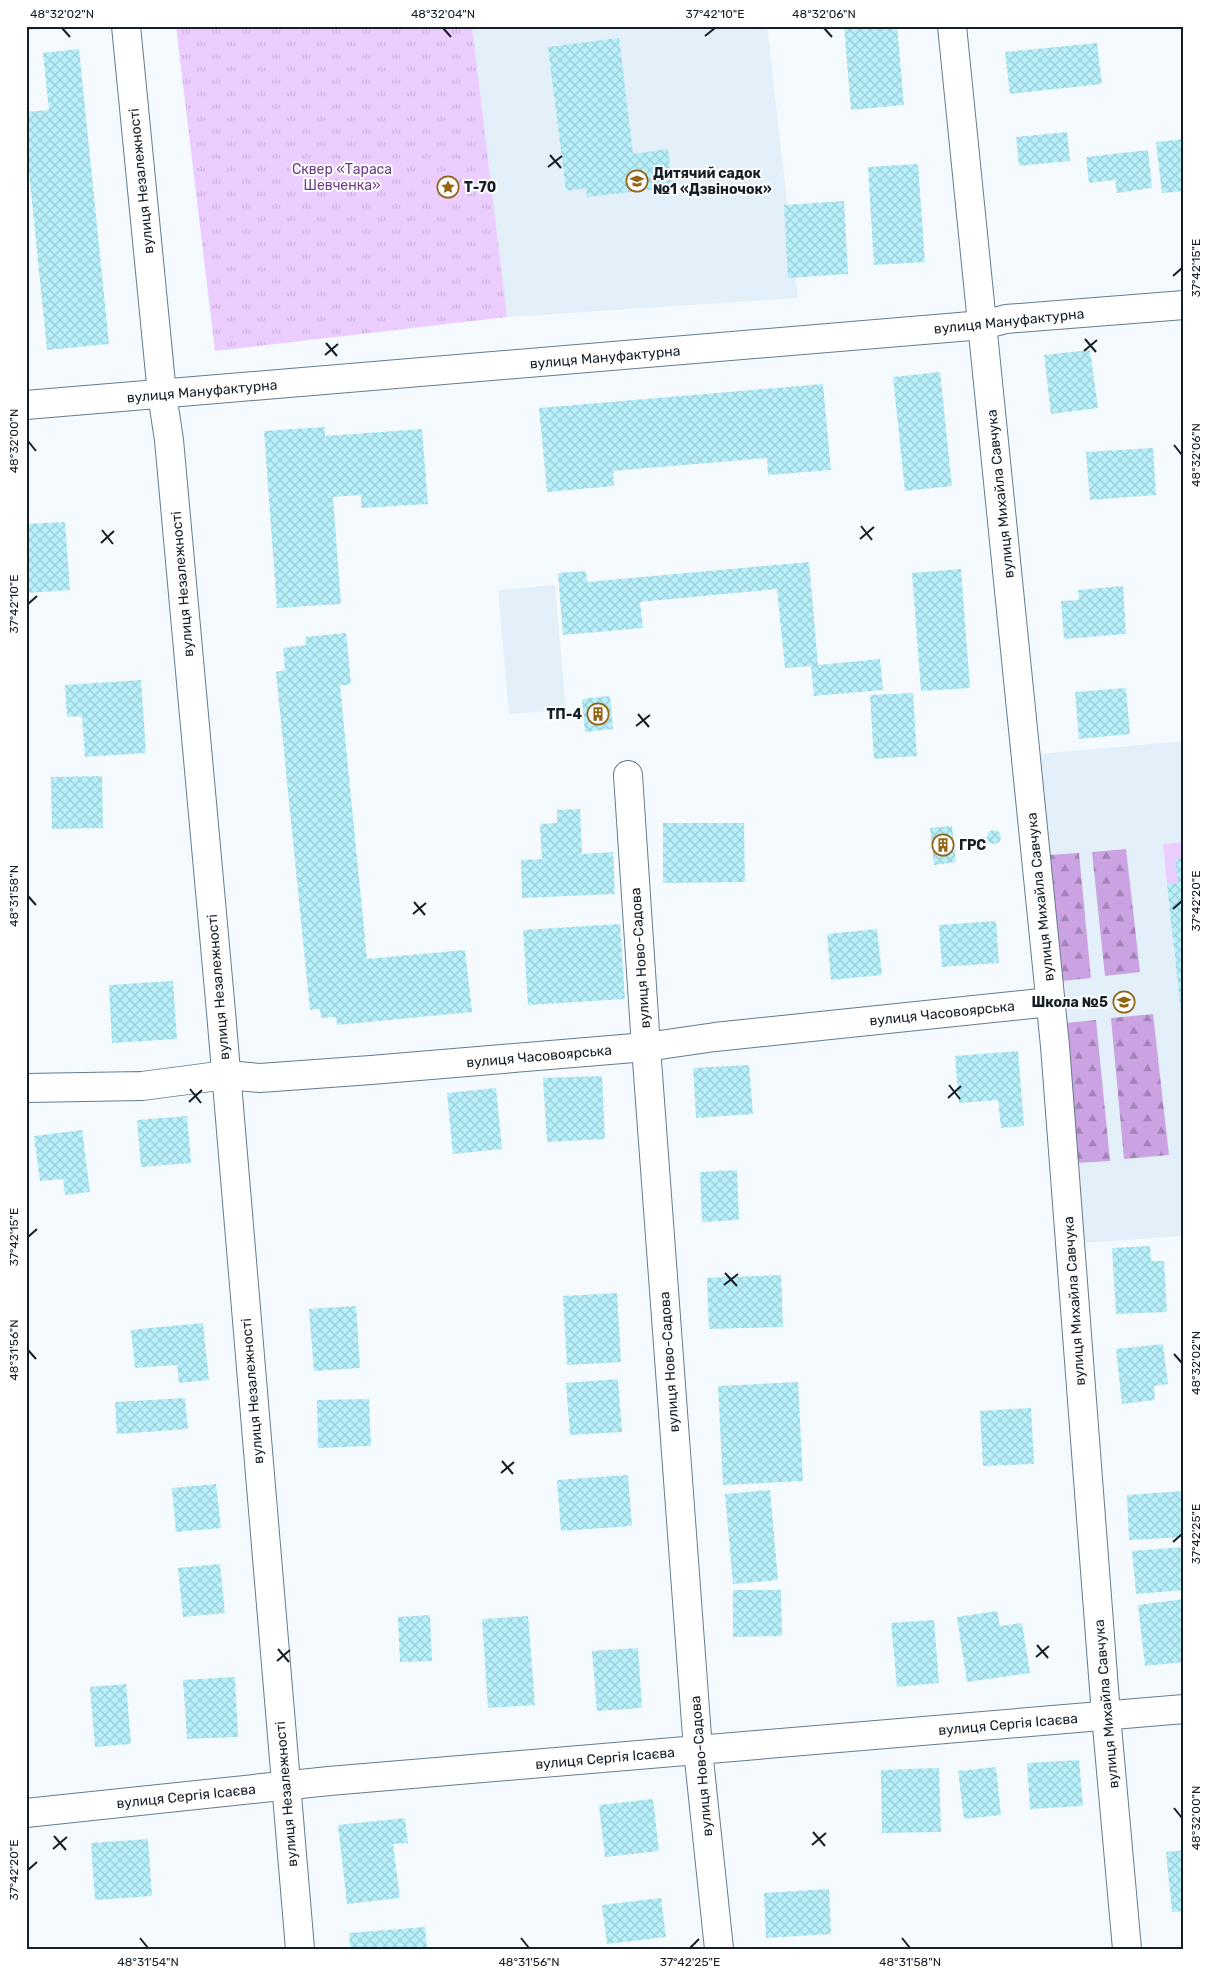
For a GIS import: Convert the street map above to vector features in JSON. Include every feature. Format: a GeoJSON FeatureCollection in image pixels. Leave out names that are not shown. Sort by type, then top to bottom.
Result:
{"type":"FeatureCollection","features":[{"type":"Feature","properties":{"kind":"street","name":"вулиця Незалежності"},"geometry":{"type":"LineString","coordinates":[[126,26],[162,394],[170,449],[226,1076],[300,1949]]}},
{"type":"Feature","properties":{"kind":"street","name":"вулиця Михайла Савчука"},"geometry":{"type":"LineString","coordinates":[[952,26],[1051,1002],[1106,1716],[1127,1949]]}},
{"type":"Feature","properties":{"kind":"street","name":"вулиця Мануфактурна"},"geometry":{"type":"LineString","coordinates":[[26,405],[982,325],[1006,319],[1184,305]]}},
{"type":"Feature","properties":{"kind":"street","name":"вулиця Ново-Садова"},"geometry":{"type":"LineString","coordinates":[[628,775],[646,1047],[698,1750],[719,1949]]}},
{"type":"Feature","properties":{"kind":"street","name":"вулиця Часовоярська"},"geometry":{"type":"LineString","coordinates":[[26,1088],[142,1086],[226,1076],[260,1078],[297,1076],[646,1047],[716,1036],[1051,1002]]}},
{"type":"Feature","properties":{"kind":"street","name":"вулиця Сергія Ісаєва"},"geometry":{"type":"LineString","coordinates":[[26,1813],[285,1786],[1184,1709]]}},
{"type":"Feature","properties":{"kind":"shaded area","name":"Дитячий садок №1 «Дзвіночок»"},"geometry":{"type":"Polygon","coordinates":[[[472,26],[767,26],[798,298],[507,317],[472,26]]]}},
{"type":"Feature","properties":{"kind":"shaded area"},"geometry":{"type":"Polygon","coordinates":[[[555,585],[566,710],[509,714],[498,590],[555,585]]]}},
{"type":"Feature","properties":{"kind":"shaded area","name":"Школа №5"},"geometry":{"type":"Polygon","coordinates":[[[1184,741],[1184,1236],[1083,1243],[1039,754],[1184,741]]]}},
{"type":"Feature","properties":{"kind":"green space","name":"Сквер «Тараса Шевченка»"},"geometry":{"type":"Polygon","coordinates":[[[176,26],[472,26],[507,317],[215,351],[176,26]]]}},
{"type":"Feature","properties":{"kind":"green space"},"geometry":{"type":"Polygon","coordinates":[[[1184,842],[1184,858],[1178,883],[1167,884],[1163,844],[1184,842]]]}},
{"type":"Feature","properties":{"kind":"green space"},"geometry":{"type":"Polygon","coordinates":[[[1126,849],[1140,972],[1105,976],[1092,852],[1126,849]]]}},
{"type":"Feature","properties":{"kind":"green space"},"geometry":{"type":"Polygon","coordinates":[[[1079,853],[1091,978],[1062,981],[1049,855],[1079,853]]]}},
{"type":"Feature","properties":{"kind":"green space"},"geometry":{"type":"Polygon","coordinates":[[[1153,1014],[1169,1155],[1124,1159],[1111,1018],[1153,1014]]]}},
{"type":"Feature","properties":{"kind":"green space"},"geometry":{"type":"Polygon","coordinates":[[[1096,1020],[1110,1161],[1077,1163],[1066,1023],[1096,1020]]]}},
{"type":"Feature","properties":{"kind":"building"},"geometry":{"type":"Polygon","coordinates":[[[26,26],[56,26],[56,28],[26,30],[26,26]]]}},
{"type":"Feature","properties":{"kind":"building"},"geometry":{"type":"Polygon","coordinates":[[[844,26],[897,26],[904,105],[851,110],[844,26]]]}},
{"type":"Feature","properties":{"kind":"building"},"geometry":{"type":"Polygon","coordinates":[[[619,38],[633,154],[668,149],[672,187],[587,197],[586,188],[566,191],[548,47],[619,38]]]}},
{"type":"Feature","properties":{"kind":"building"},"geometry":{"type":"Polygon","coordinates":[[[1097,43],[1102,84],[1010,94],[1005,52],[1097,43]]]}},
{"type":"Feature","properties":{"kind":"building"},"geometry":{"type":"Polygon","coordinates":[[[79,49],[109,344],[47,350],[26,142],[26,112],[49,110],[43,53],[79,49]]]}},
{"type":"Feature","properties":{"kind":"building"},"geometry":{"type":"Polygon","coordinates":[[[1067,132],[1070,161],[1019,166],[1016,137],[1067,132]]]}},
{"type":"Feature","properties":{"kind":"building"},"geometry":{"type":"Polygon","coordinates":[[[1184,139],[1184,191],[1162,193],[1156,142],[1184,139]]]}},
{"type":"Feature","properties":{"kind":"building"},"geometry":{"type":"Polygon","coordinates":[[[1148,150],[1152,188],[1117,193],[1115,180],[1089,183],[1086,157],[1148,150]]]}},
{"type":"Feature","properties":{"kind":"building"},"geometry":{"type":"Polygon","coordinates":[[[918,164],[925,262],[874,265],[868,167],[918,164]]]}},
{"type":"Feature","properties":{"kind":"building"},"geometry":{"type":"Polygon","coordinates":[[[844,201],[848,274],[788,278],[784,205],[844,201]]]}},
{"type":"Feature","properties":{"kind":"building"},"geometry":{"type":"Polygon","coordinates":[[[1090,350],[1098,408],[1051,414],[1044,355],[1090,350]]]}},
{"type":"Feature","properties":{"kind":"building"},"geometry":{"type":"Polygon","coordinates":[[[940,372],[952,486],[905,491],[893,377],[940,372]]]}},
{"type":"Feature","properties":{"kind":"building"},"geometry":{"type":"Polygon","coordinates":[[[823,384],[831,470],[768,475],[767,458],[613,471],[614,486],[547,492],[539,408],[823,384]]]}},
{"type":"Feature","properties":{"kind":"building"},"geometry":{"type":"Polygon","coordinates":[[[325,427],[325,436],[422,429],[428,504],[361,508],[361,495],[333,497],[341,604],[277,608],[264,431],[325,427]]]}},
{"type":"Feature","properties":{"kind":"building"},"geometry":{"type":"Polygon","coordinates":[[[1153,448],[1156,495],[1090,500],[1086,452],[1153,448]]]}},
{"type":"Feature","properties":{"kind":"building"},"geometry":{"type":"Polygon","coordinates":[[[65,522],[70,590],[26,593],[26,524],[65,522]]]}},
{"type":"Feature","properties":{"kind":"building"},"geometry":{"type":"Polygon","coordinates":[[[809,562],[818,665],[880,659],[883,690],[814,696],[811,666],[785,668],[777,589],[640,602],[643,628],[563,635],[558,573],[586,571],[587,582],[809,562]]]}},
{"type":"Feature","properties":{"kind":"building"},"geometry":{"type":"Polygon","coordinates":[[[961,569],[970,688],[921,691],[912,573],[961,569]]]}},
{"type":"Feature","properties":{"kind":"building"},"geometry":{"type":"Polygon","coordinates":[[[1123,586],[1126,634],[1064,639],[1061,601],[1079,600],[1078,590],[1123,586]]]}},
{"type":"Feature","properties":{"kind":"building"},"geometry":{"type":"Polygon","coordinates":[[[346,633],[351,684],[340,686],[367,959],[465,950],[472,1012],[337,1025],[336,1017],[321,1018],[320,1009],[310,1010],[276,672],[285,670],[283,648],[306,645],[305,637],[346,633]]]}},
{"type":"Feature","properties":{"kind":"building"},"geometry":{"type":"Polygon","coordinates":[[[141,680],[146,753],[85,757],[82,716],[67,717],[65,685],[141,680]]]}},
{"type":"Feature","properties":{"kind":"building"},"geometry":{"type":"Polygon","coordinates":[[[1126,688],[1130,734],[1079,739],[1075,692],[1126,688]]]}},
{"type":"Feature","properties":{"kind":"building"},"geometry":{"type":"Polygon","coordinates":[[[913,693],[917,756],[874,759],[870,695],[913,693]]]}},
{"type":"Feature","properties":{"kind":"building","name":"ТП-4"},"geometry":{"type":"Polygon","coordinates":[[[610,696],[613,729],[585,732],[582,699],[610,696]]]}},
{"type":"Feature","properties":{"kind":"building"},"geometry":{"type":"Polygon","coordinates":[[[102,776],[103,828],[52,829],[51,777],[102,776]]]}},
{"type":"Feature","properties":{"kind":"building"},"geometry":{"type":"Polygon","coordinates":[[[580,809],[582,854],[613,852],[615,894],[522,898],[521,860],[542,859],[540,824],[557,823],[557,810],[580,809]]]}},
{"type":"Feature","properties":{"kind":"building"},"geometry":{"type":"Polygon","coordinates":[[[663,823],[744,823],[745,882],[663,883],[663,823]]]}},
{"type":"Feature","properties":{"kind":"building","name":"ГРС"},"geometry":{"type":"Polygon","coordinates":[[[952,826],[956,862],[934,865],[930,828],[952,826]]]}},
{"type":"Feature","properties":{"kind":"building"},"geometry":{"type":"Polygon","coordinates":[[[994,830],[999,832],[1001,837],[999,842],[994,844],[989,842],[987,837],[989,832],[994,830]]]}},
{"type":"Feature","properties":{"kind":"building"},"geometry":{"type":"Polygon","coordinates":[[[1184,858],[1184,1021],[1182,1021],[1167,884],[1178,883],[1175,859],[1184,858]]]}},
{"type":"Feature","properties":{"kind":"building"},"geometry":{"type":"Polygon","coordinates":[[[996,921],[999,963],[942,967],[939,925],[996,921]]]}},
{"type":"Feature","properties":{"kind":"building"},"geometry":{"type":"Polygon","coordinates":[[[620,924],[625,999],[528,1005],[523,930],[620,924]]]}},
{"type":"Feature","properties":{"kind":"building"},"geometry":{"type":"Polygon","coordinates":[[[877,929],[882,975],[831,980],[827,934],[877,929]]]}},
{"type":"Feature","properties":{"kind":"building"},"geometry":{"type":"Polygon","coordinates":[[[173,981],[177,1039],[112,1043],[109,985],[173,981]]]}},
{"type":"Feature","properties":{"kind":"building"},"geometry":{"type":"Polygon","coordinates":[[[1018,1051],[1024,1126],[1001,1128],[998,1100],[959,1103],[955,1056],[1018,1051]]]}},
{"type":"Feature","properties":{"kind":"building"},"geometry":{"type":"Polygon","coordinates":[[[749,1065],[753,1114],[696,1118],[693,1068],[749,1065]]]}},
{"type":"Feature","properties":{"kind":"building"},"geometry":{"type":"Polygon","coordinates":[[[602,1076],[605,1139],[547,1142],[543,1078],[602,1076]]]}},
{"type":"Feature","properties":{"kind":"building"},"geometry":{"type":"Polygon","coordinates":[[[496,1088],[502,1149],[453,1154],[447,1093],[496,1088]]]}},
{"type":"Feature","properties":{"kind":"building"},"geometry":{"type":"Polygon","coordinates":[[[187,1116],[191,1163],[141,1167],[137,1120],[187,1116]]]}},
{"type":"Feature","properties":{"kind":"building"},"geometry":{"type":"Polygon","coordinates":[[[82,1130],[90,1192],[65,1195],[63,1179],[40,1181],[34,1136],[82,1130]]]}},
{"type":"Feature","properties":{"kind":"building"},"geometry":{"type":"Polygon","coordinates":[[[737,1170],[739,1220],[702,1222],[700,1172],[737,1170]]]}},
{"type":"Feature","properties":{"kind":"building"},"geometry":{"type":"Polygon","coordinates":[[[1150,1246],[1151,1261],[1164,1261],[1167,1312],[1116,1314],[1112,1248],[1150,1246]]]}},
{"type":"Feature","properties":{"kind":"building"},"geometry":{"type":"Polygon","coordinates":[[[781,1275],[783,1327],[709,1329],[707,1278],[781,1275]]]}},
{"type":"Feature","properties":{"kind":"building"},"geometry":{"type":"Polygon","coordinates":[[[617,1293],[621,1362],[567,1365],[563,1296],[617,1293]]]}},
{"type":"Feature","properties":{"kind":"building"},"geometry":{"type":"Polygon","coordinates":[[[356,1306],[360,1368],[314,1371],[309,1309],[356,1306]]]}},
{"type":"Feature","properties":{"kind":"building"},"geometry":{"type":"Polygon","coordinates":[[[203,1323],[209,1380],[179,1383],[177,1365],[135,1368],[131,1330],[203,1323]]]}},
{"type":"Feature","properties":{"kind":"building"},"geometry":{"type":"Polygon","coordinates":[[[1163,1344],[1168,1384],[1154,1386],[1155,1400],[1122,1404],[1116,1349],[1163,1344]]]}},
{"type":"Feature","properties":{"kind":"building"},"geometry":{"type":"Polygon","coordinates":[[[618,1379],[622,1432],[570,1435],[566,1383],[618,1379]]]}},
{"type":"Feature","properties":{"kind":"building"},"geometry":{"type":"Polygon","coordinates":[[[798,1382],[803,1481],[723,1485],[718,1386],[798,1382]]]}},
{"type":"Feature","properties":{"kind":"building"},"geometry":{"type":"Polygon","coordinates":[[[185,1398],[188,1429],[117,1434],[115,1402],[185,1398]]]}},
{"type":"Feature","properties":{"kind":"building"},"geometry":{"type":"Polygon","coordinates":[[[369,1399],[371,1446],[318,1448],[317,1400],[369,1399]]]}},
{"type":"Feature","properties":{"kind":"building"},"geometry":{"type":"Polygon","coordinates":[[[1031,1408],[1034,1464],[983,1466],[980,1411],[1031,1408]]]}},
{"type":"Feature","properties":{"kind":"building"},"geometry":{"type":"Polygon","coordinates":[[[628,1475],[632,1526],[561,1531],[557,1480],[628,1475]]]}},
{"type":"Feature","properties":{"kind":"building"},"geometry":{"type":"Polygon","coordinates":[[[216,1484],[221,1528],[176,1532],[172,1488],[216,1484]]]}},
{"type":"Feature","properties":{"kind":"building"},"geometry":{"type":"Polygon","coordinates":[[[770,1490],[778,1580],[733,1584],[725,1494],[770,1490]]]}},
{"type":"Feature","properties":{"kind":"building"},"geometry":{"type":"Polygon","coordinates":[[[1184,1491],[1184,1537],[1129,1540],[1127,1495],[1184,1491]]]}},
{"type":"Feature","properties":{"kind":"building"},"geometry":{"type":"Polygon","coordinates":[[[1184,1547],[1184,1590],[1136,1594],[1132,1551],[1184,1547]]]}},
{"type":"Feature","properties":{"kind":"building"},"geometry":{"type":"Polygon","coordinates":[[[220,1564],[225,1613],[183,1617],[178,1568],[220,1564]]]}},
{"type":"Feature","properties":{"kind":"building"},"geometry":{"type":"Polygon","coordinates":[[[733,1590],[781,1590],[782,1636],[733,1637],[733,1590]]]}},
{"type":"Feature","properties":{"kind":"building"},"geometry":{"type":"Polygon","coordinates":[[[1184,1599],[1184,1662],[1145,1666],[1138,1605],[1184,1599]]]}},
{"type":"Feature","properties":{"kind":"building"},"geometry":{"type":"Polygon","coordinates":[[[997,1611],[1000,1626],[1022,1623],[1030,1673],[967,1682],[957,1617],[997,1611]]]}},
{"type":"Feature","properties":{"kind":"building"},"geometry":{"type":"Polygon","coordinates":[[[430,1615],[432,1661],[400,1662],[398,1617],[430,1615]]]}},
{"type":"Feature","properties":{"kind":"building"},"geometry":{"type":"Polygon","coordinates":[[[528,1616],[535,1705],[488,1708],[482,1619],[528,1616]]]}},
{"type":"Feature","properties":{"kind":"building"},"geometry":{"type":"Polygon","coordinates":[[[934,1620],[939,1683],[897,1687],[891,1623],[934,1620]]]}},
{"type":"Feature","properties":{"kind":"building"},"geometry":{"type":"Polygon","coordinates":[[[638,1648],[642,1708],[597,1711],[592,1651],[638,1648]]]}},
{"type":"Feature","properties":{"kind":"building"},"geometry":{"type":"Polygon","coordinates":[[[235,1677],[238,1737],[187,1739],[183,1680],[235,1677]]]}},
{"type":"Feature","properties":{"kind":"building"},"geometry":{"type":"Polygon","coordinates":[[[126,1684],[131,1744],[95,1747],[90,1687],[126,1684]]]}},
{"type":"Feature","properties":{"kind":"building"},"geometry":{"type":"Polygon","coordinates":[[[1079,1760],[1083,1806],[1030,1809],[1027,1763],[1079,1760]]]}},
{"type":"Feature","properties":{"kind":"building"},"geometry":{"type":"Polygon","coordinates":[[[996,1767],[1001,1815],[964,1819],[958,1771],[996,1767]]]}},
{"type":"Feature","properties":{"kind":"building"},"geometry":{"type":"Polygon","coordinates":[[[939,1768],[941,1832],[882,1833],[881,1770],[939,1768]]]}},
{"type":"Feature","properties":{"kind":"building"},"geometry":{"type":"Polygon","coordinates":[[[653,1799],[659,1851],[605,1857],[599,1805],[653,1799]]]}},
{"type":"Feature","properties":{"kind":"building"},"geometry":{"type":"Polygon","coordinates":[[[405,1818],[408,1843],[393,1844],[400,1898],[347,1904],[338,1825],[405,1818]]]}},
{"type":"Feature","properties":{"kind":"building"},"geometry":{"type":"Polygon","coordinates":[[[148,1839],[152,1896],[95,1900],[91,1843],[148,1839]]]}},
{"type":"Feature","properties":{"kind":"building"},"geometry":{"type":"Polygon","coordinates":[[[1184,1850],[1184,1911],[1172,1912],[1166,1852],[1184,1850]]]}},
{"type":"Feature","properties":{"kind":"building"},"geometry":{"type":"Polygon","coordinates":[[[829,1889],[831,1934],[766,1938],[764,1893],[829,1889]]]}},
{"type":"Feature","properties":{"kind":"building"},"geometry":{"type":"Polygon","coordinates":[[[661,1898],[666,1937],[607,1944],[602,1905],[661,1898]]]}},
{"type":"Feature","properties":{"kind":"building"},"geometry":{"type":"Polygon","coordinates":[[[425,1927],[427,1948],[350,1949],[349,1933],[425,1927]]]}},
{"type":"Feature","properties":{"kind":"place","name":"Дитячий садок №1 «Дзвіночок»"},"geometry":{"type":"Point","coordinates":[637,181]}},
{"type":"Feature","properties":{"kind":"place","name":"Т-70"},"geometry":{"type":"Point","coordinates":[448,187]}},
{"type":"Feature","properties":{"kind":"place","name":"ТП-4"},"geometry":{"type":"Point","coordinates":[598,714]}},
{"type":"Feature","properties":{"kind":"place","name":"ГРС"},"geometry":{"type":"Point","coordinates":[943,845]}},
{"type":"Feature","properties":{"kind":"place","name":"Школа №5"},"geometry":{"type":"Point","coordinates":[1124,1002]}}]}
